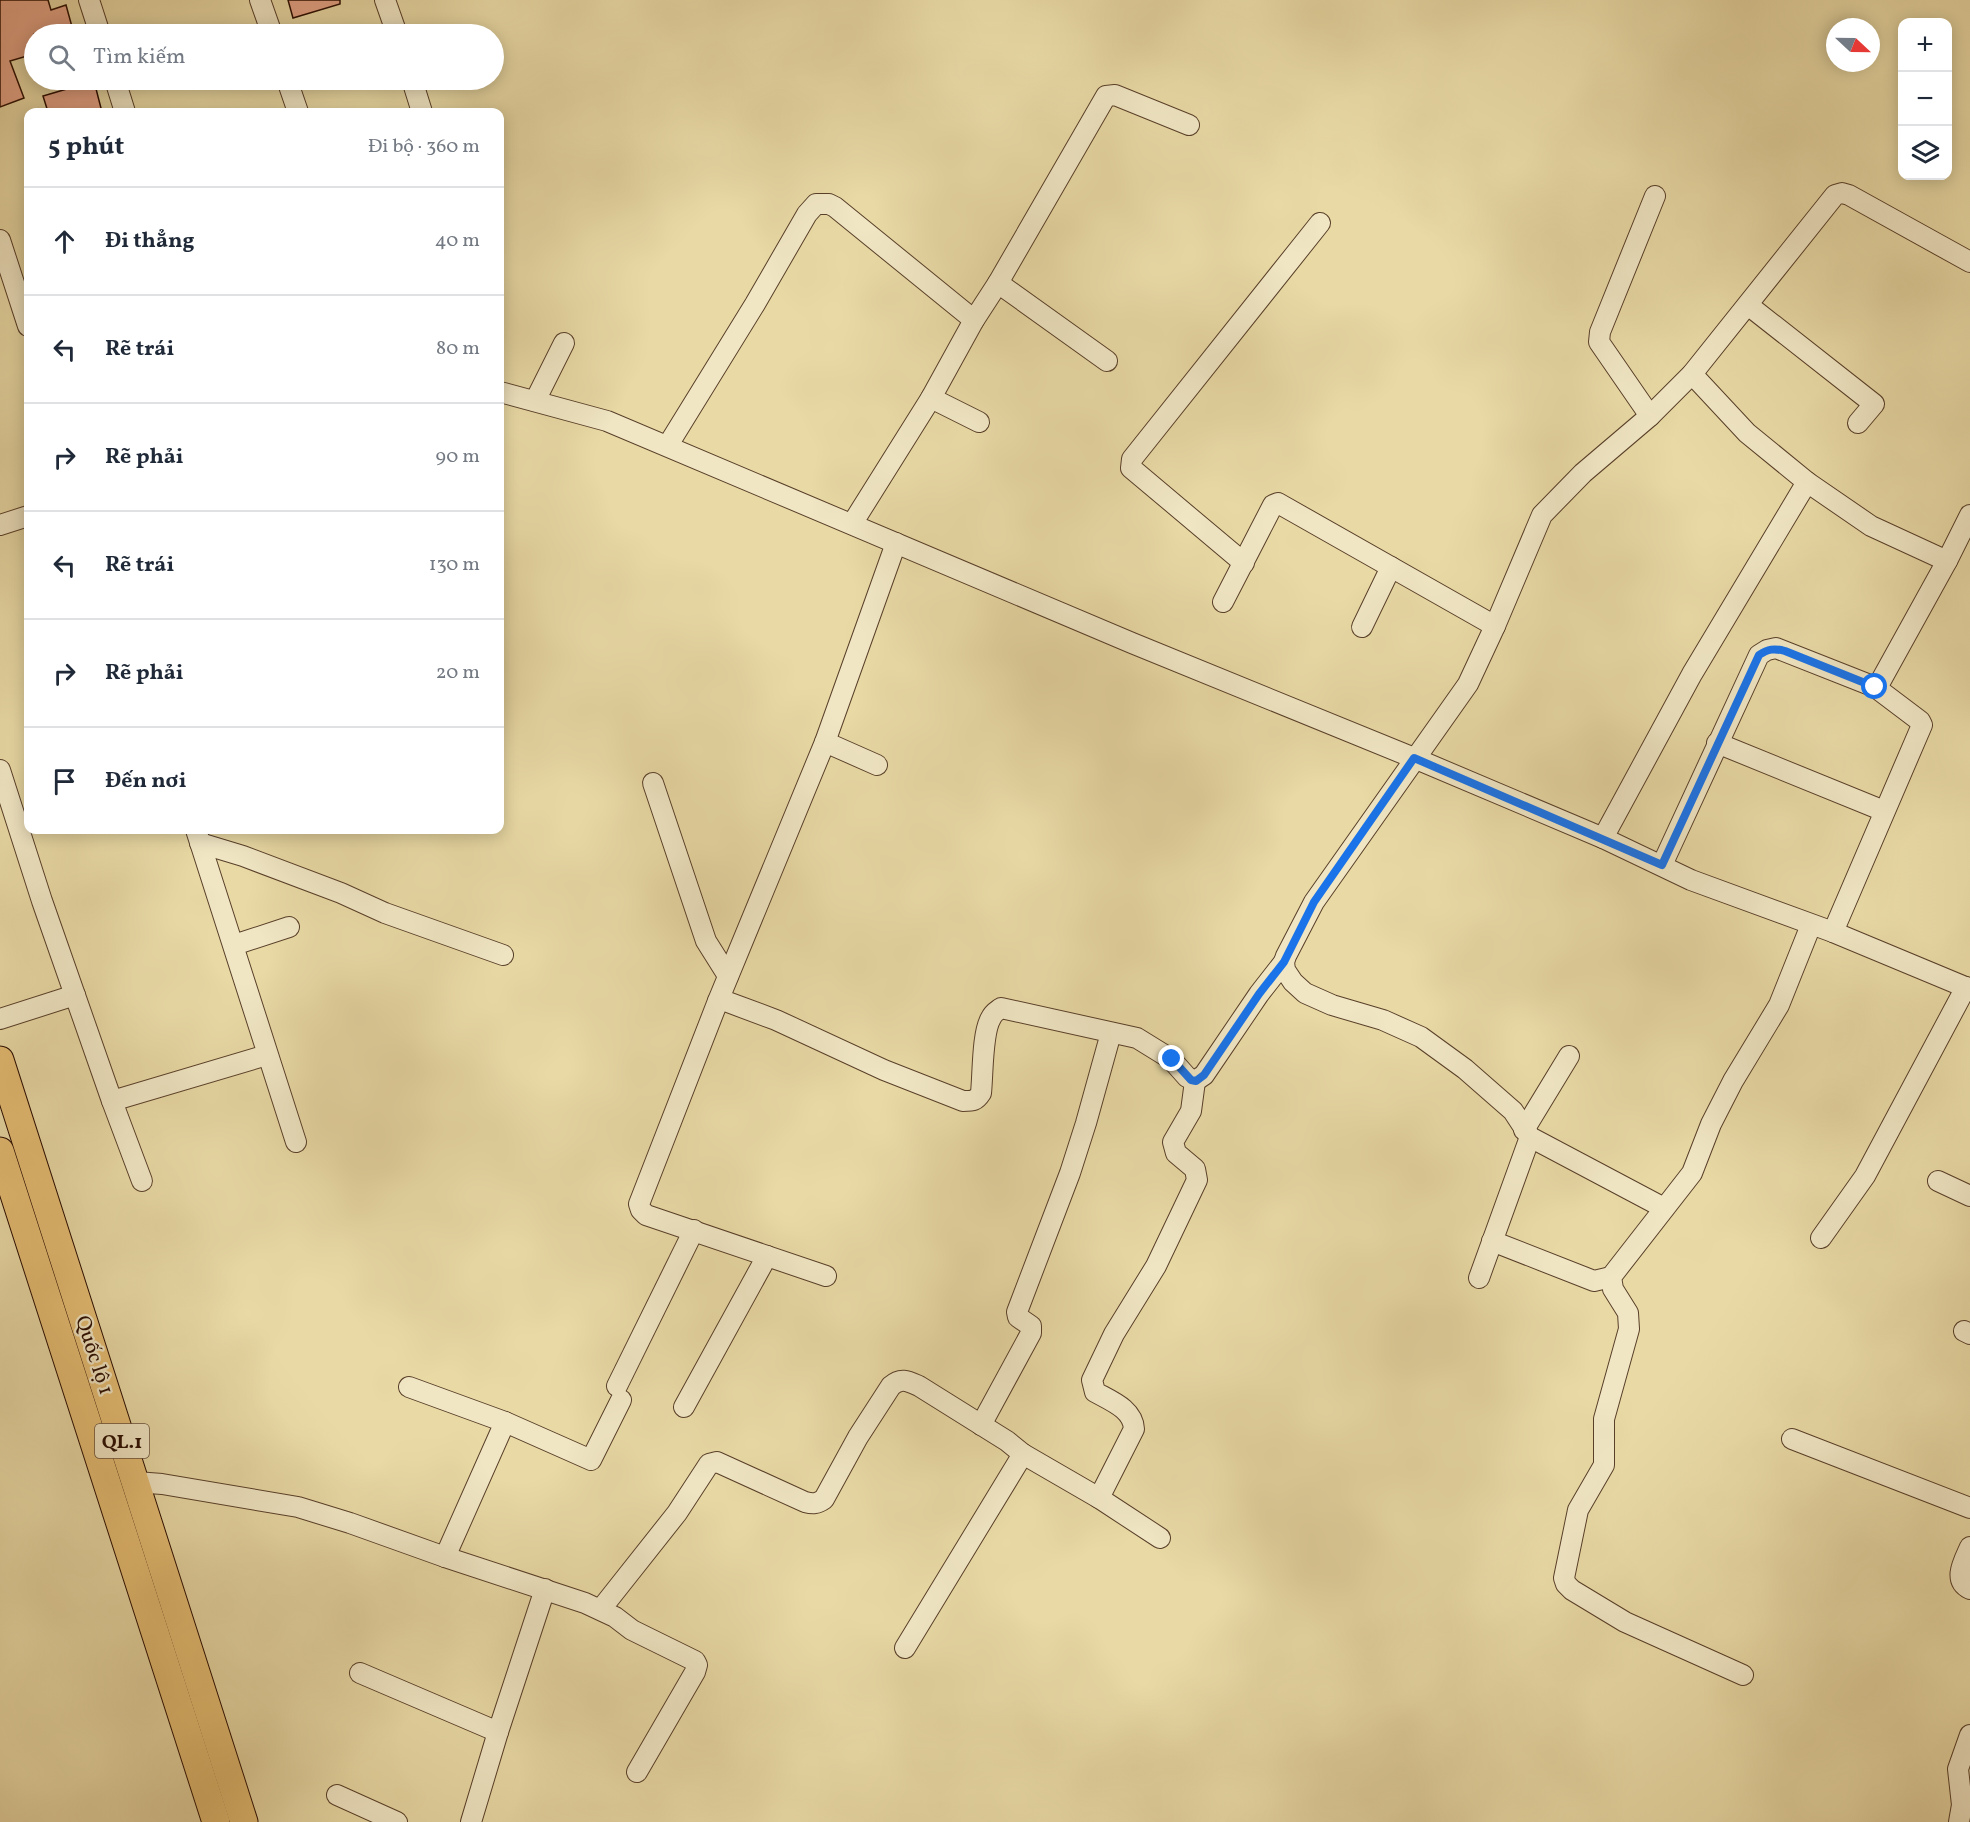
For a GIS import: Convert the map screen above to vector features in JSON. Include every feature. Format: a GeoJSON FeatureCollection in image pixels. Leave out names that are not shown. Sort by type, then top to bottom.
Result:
{"type":"FeatureCollection","features":[{"type":"Feature","properties":{"kind":"highway","name":"Quốc lộ 1"},"geometry":{"type":"LineString","coordinates":[[0,1060],[244,1822]]}},
{"type":"Feature","properties":{"kind":"highway","name":"Quốc lộ 1"},"geometry":{"type":"LineString","coordinates":[[0,1151],[216,1822]]}},
{"type":"Feature","properties":{"kind":"street"},"geometry":{"type":"LineString","coordinates":[[89,0],[97,24]]}},
{"type":"Feature","properties":{"kind":"street"},"geometry":{"type":"LineString","coordinates":[[260,0],[268,24]]}},
{"type":"Feature","properties":{"kind":"street"},"geometry":{"type":"LineString","coordinates":[[385,0],[393,24]]}},
{"type":"Feature","properties":{"kind":"street"},"geometry":{"type":"LineString","coordinates":[[118,90],[124,108]]}},
{"type":"Feature","properties":{"kind":"street"},"geometry":{"type":"LineString","coordinates":[[290,90],[296,108]]}},
{"type":"Feature","properties":{"kind":"street"},"geometry":{"type":"LineString","coordinates":[[415,90],[422,108]]}},
{"type":"Feature","properties":{"kind":"street"},"geometry":{"type":"LineString","coordinates":[[852,524],[931,398],[974,320],[998,283],[1106,96],[1115,95],[1189,125]]}},
{"type":"Feature","properties":{"kind":"street"},"geometry":{"type":"LineString","coordinates":[[1099,1498],[1134,1429],[1134,1421],[1121,1406],[1095,1392],[1094,1374],[1114,1334],[1156,1266],[1197,1180],[1195,1169],[1176,1153],[1173,1142],[1191,1111],[1196,1081],[1204,1075],[1259,994],[1284,962],[1314,902],[1468,684],[1542,515],[1583,473],[1650,416],[1692,374],[1835,195],[1842,193],[1849,195],[1970,262]]}},
{"type":"Feature","properties":{"kind":"street"},"geometry":{"type":"LineString","coordinates":[[1650,416],[1599,342],[1600,332],[1654,196]]}},
{"type":"Feature","properties":{"kind":"street"},"geometry":{"type":"LineString","coordinates":[[668,445],[807,214],[816,204],[829,204],[835,207],[974,320]]}},
{"type":"Feature","properties":{"kind":"street"},"geometry":{"type":"LineString","coordinates":[[1244,562],[1131,468],[1130,464],[1320,223]]}},
{"type":"Feature","properties":{"kind":"street"},"geometry":{"type":"LineString","coordinates":[[0,240],[24,314]]}},
{"type":"Feature","properties":{"kind":"street"},"geometry":{"type":"LineString","coordinates":[[998,283],[1107,361]]}},
{"type":"Feature","properties":{"kind":"street"},"geometry":{"type":"LineString","coordinates":[[1748,305],[1874,404],[1857,423]]}},
{"type":"Feature","properties":{"kind":"street"},"geometry":{"type":"LineString","coordinates":[[535,402],[564,343]]}},
{"type":"Feature","properties":{"kind":"street"},"geometry":{"type":"LineString","coordinates":[[1692,374],[1748,433],[1807,482],[1871,526],[1947,561]]}},
{"type":"Feature","properties":{"kind":"street"},"geometry":{"type":"LineString","coordinates":[[504,393],[607,421],[668,445],[1132,644],[1604,838],[1691,880],[1833,932],[1968,988],[1865,1176],[1821,1238]]}},
{"type":"Feature","properties":{"kind":"street"},"geometry":{"type":"LineString","coordinates":[[931,398],[979,422]]}},
{"type":"Feature","properties":{"kind":"street"},"geometry":{"type":"LineString","coordinates":[[1604,838],[1692,674],[1807,482]]}},
{"type":"Feature","properties":{"kind":"street"},"geometry":{"type":"LineString","coordinates":[[1223,602],[1273,505],[1278,503],[1495,626]]}},
{"type":"Feature","properties":{"kind":"street"},"geometry":{"type":"LineString","coordinates":[[1875,687],[1879,684],[1947,561],[1970,515]]}},
{"type":"Feature","properties":{"kind":"street"},"geometry":{"type":"LineString","coordinates":[[0,525],[24,517]]}},
{"type":"Feature","properties":{"kind":"street"},"geometry":{"type":"LineString","coordinates":[[826,1276],[646,1215],[639,1204],[728,976],[825,742],[896,543]]}},
{"type":"Feature","properties":{"kind":"street"},"geometry":{"type":"LineString","coordinates":[[1362,627],[1391,567]]}},
{"type":"Feature","properties":{"kind":"street"},"geometry":{"type":"LineString","coordinates":[[1662,865],[1759,655],[1776,648],[1785,651],[1875,687],[1920,721],[1922,725],[1833,932]]}},
{"type":"Feature","properties":{"kind":"street"},"geometry":{"type":"LineString","coordinates":[[825,742],[877,765]]}},
{"type":"Feature","properties":{"kind":"street"},"geometry":{"type":"LineString","coordinates":[[1717,744],[1884,811]]}},
{"type":"Feature","properties":{"kind":"street"},"geometry":{"type":"LineString","coordinates":[[0,770],[42,901],[142,1181]]}},
{"type":"Feature","properties":{"kind":"street"},"geometry":{"type":"LineString","coordinates":[[653,783],[706,941],[728,976]]}},
{"type":"Feature","properties":{"kind":"street"},"geometry":{"type":"LineString","coordinates":[[198,836],[296,1142]]}},
{"type":"Feature","properties":{"kind":"street"},"geometry":{"type":"LineString","coordinates":[[198,836],[385,912],[503,956]]}},
{"type":"Feature","properties":{"kind":"street"},"geometry":{"type":"LineString","coordinates":[[1492,1241],[1594,1281],[1611,1277],[1692,1173],[1711,1124],[1733,1081],[1779,1005],[1811,925]]}},
{"type":"Feature","properties":{"kind":"street"},"geometry":{"type":"LineString","coordinates":[[234,945],[289,927]]}},
{"type":"Feature","properties":{"kind":"street"},"geometry":{"type":"LineString","coordinates":[[1284,962],[1285,970],[1293,982],[1313,998],[1383,1020],[1421,1037],[1465,1069],[1513,1111],[1527,1133],[1664,1208]]}},
{"type":"Feature","properties":{"kind":"street"},"geometry":{"type":"LineString","coordinates":[[0,1019],[75,995]]}},
{"type":"Feature","properties":{"kind":"street"},"geometry":{"type":"LineString","coordinates":[[718,1001],[725,1001],[776,1020],[884,1070],[963,1101],[977,1099],[981,1093],[987,1029],[990,1018],[1001,1008],[1137,1038],[1172,1059],[1187,1077],[1196,1081]]}},
{"type":"Feature","properties":{"kind":"street"},"geometry":{"type":"LineString","coordinates":[[981,1425],[1029,1338],[1031,1326],[1018,1317],[1017,1311],[1070,1173],[1111,1033]]}},
{"type":"Feature","properties":{"kind":"street"},"geometry":{"type":"LineString","coordinates":[[112,1101],[267,1055]]}},
{"type":"Feature","properties":{"kind":"street"},"geometry":{"type":"LineString","coordinates":[[1479,1278],[1527,1133],[1569,1056]]}},
{"type":"Feature","properties":{"kind":"street"},"geometry":{"type":"LineString","coordinates":[[1938,1181],[1970,1196]]}},
{"type":"Feature","properties":{"kind":"street"},"geometry":{"type":"LineString","coordinates":[[409,1387],[505,1422],[591,1460],[619,1393],[694,1230]]}},
{"type":"Feature","properties":{"kind":"street"},"geometry":{"type":"LineString","coordinates":[[684,1407],[767,1256]]}},
{"type":"Feature","properties":{"kind":"street"},"geometry":{"type":"LineString","coordinates":[[1611,1277],[1613,1289],[1628,1313],[1629,1329],[1604,1419],[1604,1465],[1578,1510],[1564,1578],[1572,1590],[1625,1622],[1743,1675]]}},
{"type":"Feature","properties":{"kind":"street"},"geometry":{"type":"LineString","coordinates":[[601,1609],[677,1513],[710,1464],[717,1462],[805,1502],[819,1503],[824,1499],[874,1411],[898,1381],[905,1380],[919,1386],[1007,1441],[1023,1454],[1099,1498],[1160,1538]]}},
{"type":"Feature","properties":{"kind":"street"},"geometry":{"type":"LineString","coordinates":[[445,1557],[505,1422]]}},
{"type":"Feature","properties":{"kind":"street"},"geometry":{"type":"LineString","coordinates":[[1792,1439],[1970,1508]]}},
{"type":"Feature","properties":{"kind":"street"},"geometry":{"type":"LineString","coordinates":[[905,1648],[1023,1454]]}},
{"type":"Feature","properties":{"kind":"street"},"geometry":{"type":"LineString","coordinates":[[136,1482],[162,1484],[298,1507],[350,1523],[601,1609],[632,1630],[695,1661],[697,1665],[694,1672],[637,1772]]}},
{"type":"Feature","properties":{"kind":"street"},"geometry":{"type":"LineString","coordinates":[[1970,1547],[1960,1578],[1963,1585],[1970,1588]]}},
{"type":"Feature","properties":{"kind":"street"},"geometry":{"type":"LineString","coordinates":[[471,1822],[545,1589]]}},
{"type":"Feature","properties":{"kind":"street"},"geometry":{"type":"LineString","coordinates":[[360,1673],[498,1732]]}},
{"type":"Feature","properties":{"kind":"street"},"geometry":{"type":"LineString","coordinates":[[1959,1822],[1962,1805],[1959,1769],[1970,1735]]}},
{"type":"Feature","properties":{"kind":"street"},"geometry":{"type":"LineString","coordinates":[[337,1795],[397,1822]]}},
{"type":"Feature","properties":{"kind":"building"},"geometry":{"type":"Polygon","coordinates":[[[0,0],[48,0],[51,10],[66,5],[71,24],[24,24],[24,57],[10,61],[24,98],[0,107],[0,0]]]}},
{"type":"Feature","properties":{"kind":"building"},"geometry":{"type":"Polygon","coordinates":[[[288,0],[340,0],[340,4],[293,18],[288,0]]]}},
{"type":"Feature","properties":{"kind":"building"},"geometry":{"type":"Polygon","coordinates":[[[63,90],[96,90],[101,108],[47,108],[43,96],[63,90]]]}},
{"type":"Feature","properties":{"kind":"route"},"geometry":{"type":"LineString","coordinates":[[1172,1059],[1191,1080],[1196,1081],[1204,1075],[1259,994],[1284,962],[1314,902],[1414,758],[1604,838],[1662,865],[1759,655],[1776,648],[1875,687]]}}]}
